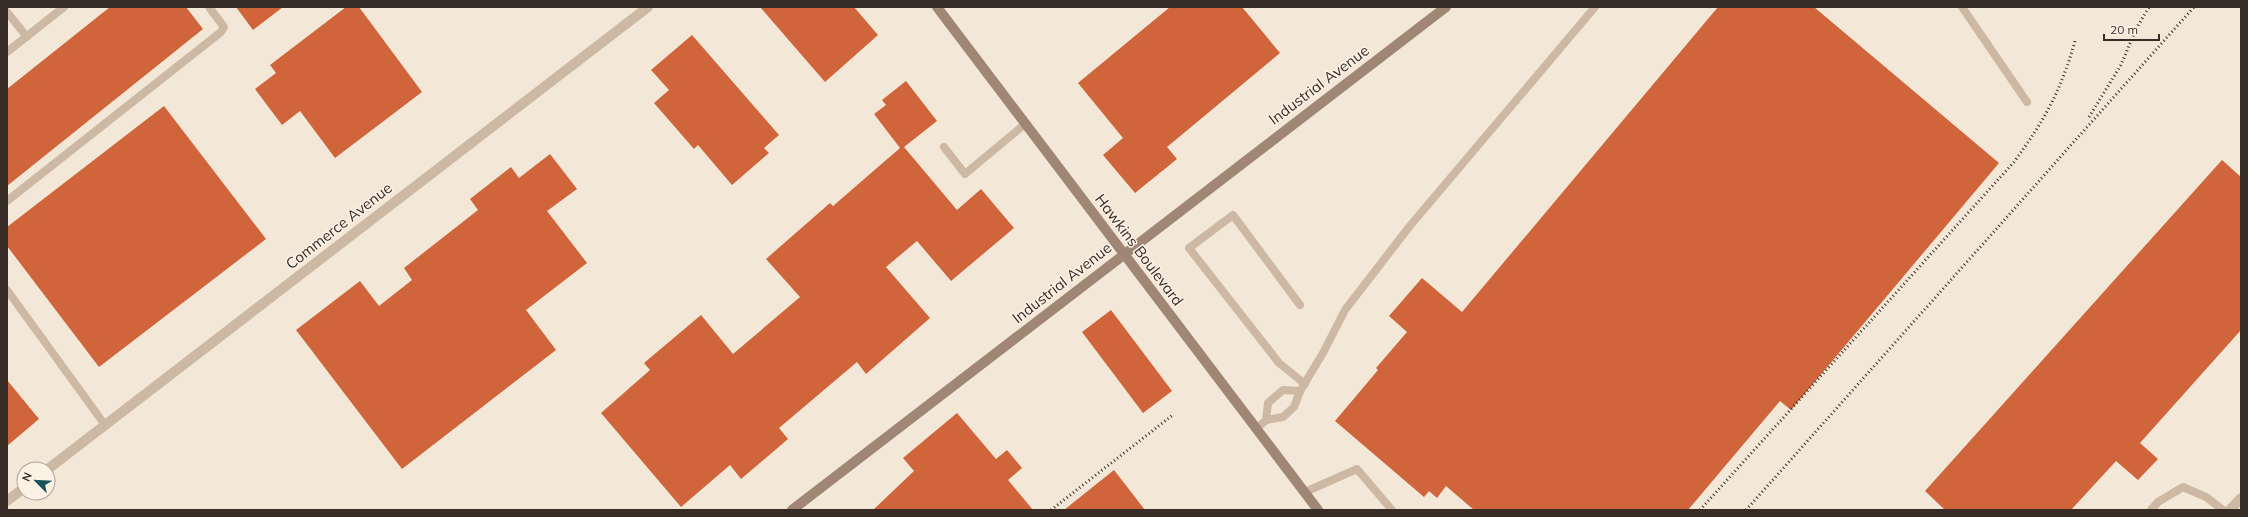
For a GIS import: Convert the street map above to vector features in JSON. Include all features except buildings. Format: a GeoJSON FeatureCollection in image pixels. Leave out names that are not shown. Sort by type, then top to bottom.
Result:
{"type":"FeatureCollection","features":[{"type":"Feature","properties":{"kind":"street","name":"Commerce Avenue"},"geometry":{"type":"LineString","coordinates":[[56,463],[648,7]]}},
{"type":"Feature","properties":{"kind":"street","name":"Hawkins Boulevard"},"geometry":{"type":"LineString","coordinates":[[937,7],[1318,510]]}},
{"type":"Feature","properties":{"kind":"street","name":"Industrial Avenue"},"geometry":{"type":"LineString","coordinates":[[792,510],[1446,7]]}},
{"type":"Feature","properties":{"kind":"street"},"geometry":{"type":"LineString","coordinates":[[7,501],[16,494]]}},
{"type":"Feature","properties":{"kind":"street"},"geometry":{"type":"LineString","coordinates":[[2230,510],[2241,498]]}},
{"type":"Feature","properties":{"kind":"lane"},"geometry":{"type":"LineString","coordinates":[[7,52],[64,7]]}},
{"type":"Feature","properties":{"kind":"lane"},"geometry":{"type":"LineString","coordinates":[[7,201],[221,32],[224,27],[209,7]]}},
{"type":"Feature","properties":{"kind":"lane"},"geometry":{"type":"LineString","coordinates":[[1256,429],[1266,420],[1283,417],[1294,406],[1302,387],[1324,353],[1345,310],[1409,227],[1595,7]]}},
{"type":"Feature","properties":{"kind":"lane"},"geometry":{"type":"LineString","coordinates":[[1962,7],[2027,102]]}},
{"type":"Feature","properties":{"kind":"lane"},"geometry":{"type":"LineString","coordinates":[[7,12],[27,36]]}},
{"type":"Feature","properties":{"kind":"lane"},"geometry":{"type":"LineString","coordinates":[[944,148],[965,174],[1025,124]]}},
{"type":"Feature","properties":{"kind":"lane"},"geometry":{"type":"LineString","coordinates":[[1300,305],[1233,215],[1189,248],[1279,363],[1302,387]]}},
{"type":"Feature","properties":{"kind":"lane"},"geometry":{"type":"LineString","coordinates":[[7,290],[105,425]]}},
{"type":"Feature","properties":{"kind":"lane"},"geometry":{"type":"LineString","coordinates":[[1266,420],[1268,403],[1283,390],[1302,387]]}},
{"type":"Feature","properties":{"kind":"lane"},"geometry":{"type":"LineString","coordinates":[[1305,492],[1357,469],[1392,510]]}},
{"type":"Feature","properties":{"kind":"lane"},"geometry":{"type":"LineString","coordinates":[[2151,510],[2158,502],[2184,488],[2206,497],[2223,510]]}},
{"type":"Feature","properties":{"kind":"railway"},"geometry":{"type":"LineString","coordinates":[[2089,117],[2121,65],[2136,29],[2149,7]]}},
{"type":"Feature","properties":{"kind":"railway"},"geometry":{"type":"LineString","coordinates":[[1746,510],[2194,7]]}},
{"type":"Feature","properties":{"kind":"railway"},"geometry":{"type":"LineString","coordinates":[[1700,510],[2014,162],[2043,119],[2064,75],[2075,41]]}},
{"type":"Feature","properties":{"kind":"railway"},"geometry":{"type":"LineString","coordinates":[[1051,510],[1174,414]]}}]}
